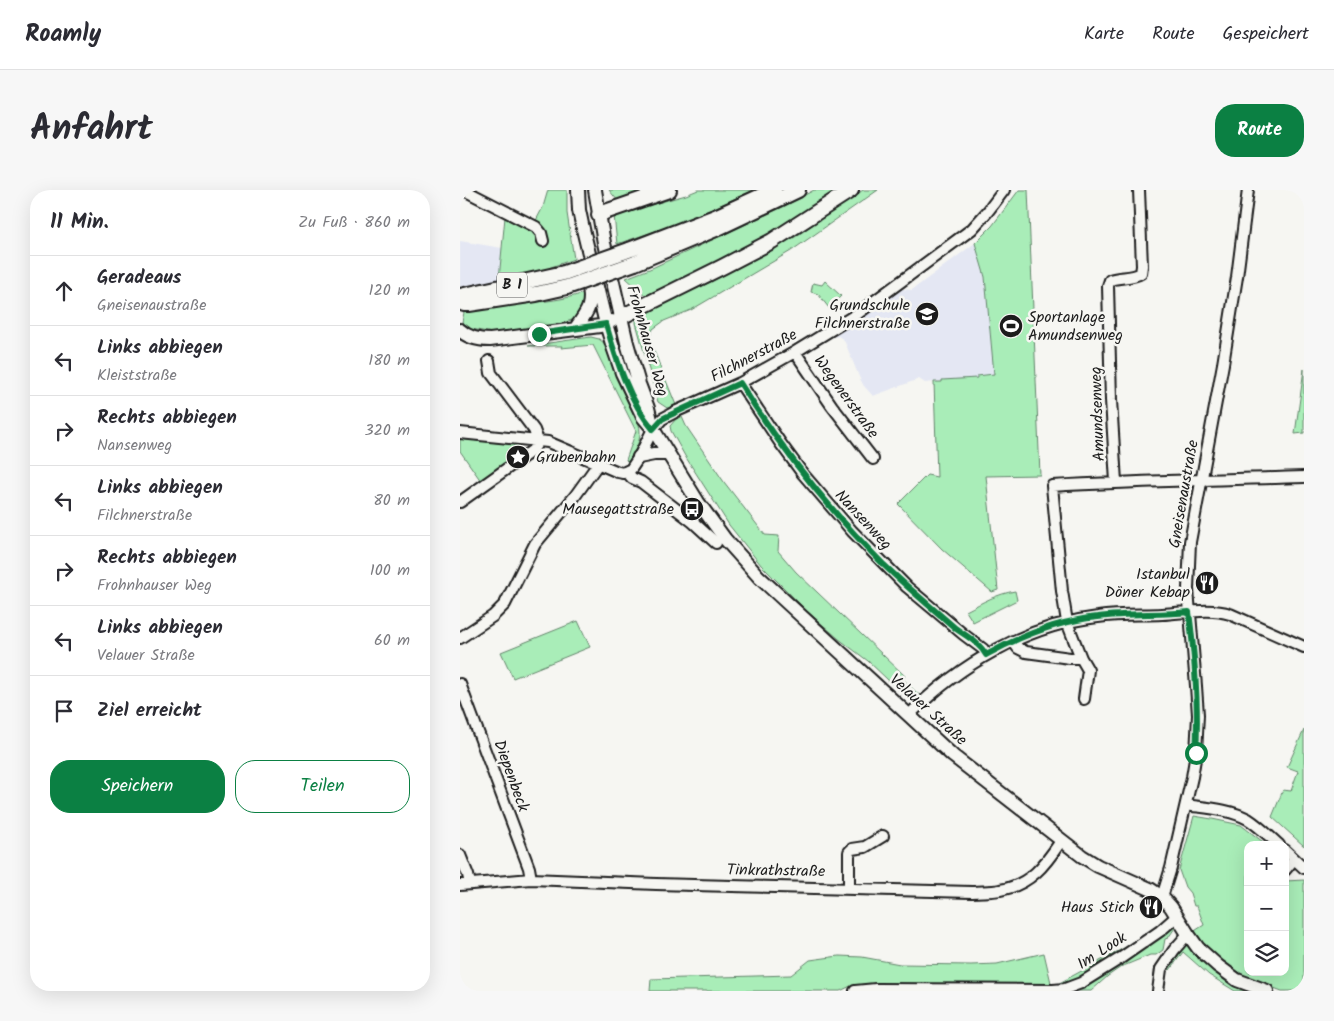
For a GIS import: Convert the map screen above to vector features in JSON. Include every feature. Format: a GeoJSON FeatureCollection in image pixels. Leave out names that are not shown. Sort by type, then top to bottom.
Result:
{"type":"FeatureCollection","features":[{"type":"Feature","properties":{"kind":"highway"},"geometry":{"type":"LineString","coordinates":[[599,216],[605,212],[669,190]]}},
{"type":"Feature","properties":{"kind":"highway","name":"B 1"},"geometry":{"type":"LineString","coordinates":[[460,296],[632,257],[774,190]]}},
{"type":"Feature","properties":{"kind":"highway"},"geometry":{"type":"LineString","coordinates":[[460,302],[469,304],[568,287],[632,257],[718,228],[798,190]]}},
{"type":"Feature","properties":{"kind":"highway"},"geometry":{"type":"LineString","coordinates":[[621,317],[722,268],[772,241],[851,190]]}},
{"type":"Feature","properties":{"kind":"main road","name":"Frohnhauser Weg"},"geometry":{"type":"LineString","coordinates":[[577,190],[583,229],[613,347],[622,373],[643,417],[653,429]]}},
{"type":"Feature","properties":{"kind":"main road"},"geometry":{"type":"LineString","coordinates":[[575,329],[589,308],[591,295],[574,223],[577,190]]}},
{"type":"Feature","properties":{"kind":"main road","name":"Frohnhauser Weg"},"geometry":{"type":"LineString","coordinates":[[596,190],[604,243],[628,350],[648,408],[653,429]]}},
{"type":"Feature","properties":{"kind":"main road"},"geometry":{"type":"LineString","coordinates":[[583,229],[599,216]]}},
{"type":"Feature","properties":{"kind":"main road"},"geometry":{"type":"LineString","coordinates":[[460,330],[468,336],[490,340],[606,324],[621,317]]}},
{"type":"Feature","properties":{"kind":"main road","name":"Velauer Straße"},"geometry":{"type":"LineString","coordinates":[[653,429],[698,502],[725,539],[759,577],[953,756],[1082,856],[1098,866],[1146,887],[1162,897],[1198,948],[1237,980],[1266,991]]}},
{"type":"Feature","properties":{"kind":"main road"},"geometry":{"type":"LineString","coordinates":[[640,457],[668,454]]}},
{"type":"Feature","properties":{"kind":"street"},"geometry":{"type":"LineString","coordinates":[[464,190],[536,227],[541,233],[543,241]]}},
{"type":"Feature","properties":{"kind":"street","name":"Filchnerstraße"},"geometry":{"type":"LineString","coordinates":[[653,429],[662,419],[740,383],[857,314],[972,229],[1004,190]]}},
{"type":"Feature","properties":{"kind":"street","name":"Amundsenweg"},"geometry":{"type":"LineString","coordinates":[[1116,482],[1108,286],[1110,280],[1118,277],[1135,276],[1141,273],[1139,190]]}},
{"type":"Feature","properties":{"kind":"street","name":"Gneisenaustraße"},"geometry":{"type":"LineString","coordinates":[[1162,897],[1171,868],[1196,753],[1198,734],[1195,661],[1189,612],[1188,571],[1190,542],[1223,364],[1248,190]]}},
{"type":"Feature","properties":{"kind":"street","name":"Wegenerstraße"},"geometry":{"type":"LineString","coordinates":[[795,352],[832,406],[873,460]]}},
{"type":"Feature","properties":{"kind":"street"},"geometry":{"type":"LineString","coordinates":[[460,502],[533,450],[538,441],[534,430],[491,374],[488,361]]}},
{"type":"Feature","properties":{"kind":"street","name":"Nansenweg"},"geometry":{"type":"LineString","coordinates":[[740,383],[803,474],[852,531],[907,587],[983,649],[986,655]]}},
{"type":"Feature","properties":{"kind":"street"},"geometry":{"type":"LineString","coordinates":[[460,434],[548,442],[623,473],[631,469],[640,457],[653,429]]}},
{"type":"Feature","properties":{"kind":"street"},"geometry":{"type":"LineString","coordinates":[[460,638],[494,616],[505,604],[535,544],[575,496],[598,464]]}},
{"type":"Feature","properties":{"kind":"street"},"geometry":{"type":"LineString","coordinates":[[627,472],[632,478],[641,482],[693,522],[716,543]]}},
{"type":"Feature","properties":{"kind":"street","name":"Amundsenweg"},"geometry":{"type":"LineString","coordinates":[[1067,622],[1062,591],[1052,486],[1116,482],[1304,477]]}},
{"type":"Feature","properties":{"kind":"street"},"geometry":{"type":"LineString","coordinates":[[909,715],[940,686],[986,655],[1034,632],[1067,622],[1098,617],[1189,612],[1225,613],[1304,647]]}},
{"type":"Feature","properties":{"kind":"street"},"geometry":{"type":"LineString","coordinates":[[1067,622],[1081,658],[1088,670],[1084,699]]}},
{"type":"Feature","properties":{"kind":"street"},"geometry":{"type":"LineString","coordinates":[[1013,642],[1018,648],[1026,652],[1081,658]]}},
{"type":"Feature","properties":{"kind":"street","name":"Diepenbeck"},"geometry":{"type":"LineString","coordinates":[[460,684],[529,868],[531,879]]}},
{"type":"Feature","properties":{"kind":"street"},"geometry":{"type":"LineString","coordinates":[[1186,804],[1237,814],[1249,820],[1274,841]]}},
{"type":"Feature","properties":{"kind":"street"},"geometry":{"type":"LineString","coordinates":[[848,888],[850,852],[852,849],[865,847],[883,836]]}},
{"type":"Feature","properties":{"kind":"street","name":"Tinkrathstraße"},"geometry":{"type":"LineString","coordinates":[[460,855],[468,875],[465,885],[531,879],[972,892],[1000,890],[1026,882],[1047,862],[1061,841]]}},
{"type":"Feature","properties":{"kind":"street"},"geometry":{"type":"LineString","coordinates":[[1289,854],[1304,868]]}},
{"type":"Feature","properties":{"kind":"street"},"geometry":{"type":"LineString","coordinates":[[1289,865],[1294,859]]}},
{"type":"Feature","properties":{"kind":"street","name":"Im Look"},"geometry":{"type":"LineString","coordinates":[[855,991],[876,989],[1065,989],[1081,983],[1121,958],[1160,931],[1177,916]]}},
{"type":"Feature","properties":{"kind":"street"},"geometry":{"type":"LineString","coordinates":[[1158,991],[1161,969],[1188,934]]}},
{"type":"Feature","properties":{"kind":"shaded area"},"geometry":{"type":"Polygon","coordinates":[[[460,241],[502,248],[499,279],[460,288],[460,241]]]}},
{"type":"Feature","properties":{"kind":"shaded area","name":"Grundschule Filchnerstraße"},"geometry":{"type":"Polygon","coordinates":[[[975,243],[985,277],[994,374],[977,376],[977,378],[925,383],[919,379],[873,396],[860,379],[844,340],[838,336],[833,337],[902,289],[912,290],[975,243]]]}},
{"type":"Feature","properties":{"kind":"green space"},"geometry":{"type":"Polygon","coordinates":[[[548,190],[567,190],[567,213],[574,259],[551,267],[537,275],[499,279],[505,217],[531,230],[543,207],[548,190]]]}},
{"type":"Feature","properties":{"kind":"green space"},"geometry":{"type":"Polygon","coordinates":[[[609,190],[649,190],[618,201],[609,190]]]}},
{"type":"Feature","properties":{"kind":"green space"},"geometry":{"type":"Polygon","coordinates":[[[698,190],[754,190],[685,221],[617,244],[614,215],[698,190]]]}},
{"type":"Feature","properties":{"kind":"green space"},"geometry":{"type":"Polygon","coordinates":[[[814,190],[843,190],[787,227],[663,291],[646,296],[626,278],[652,268],[783,207],[814,190]]]}},
{"type":"Feature","properties":{"kind":"green space"},"geometry":{"type":"Polygon","coordinates":[[[863,190],[878,190],[791,251],[691,310],[664,321],[653,329],[650,336],[651,344],[676,405],[667,408],[658,402],[636,323],[636,316],[711,282],[795,237],[863,190]]]}},
{"type":"Feature","properties":{"kind":"green space","name":"Sportanlage Amundsenweg"},"geometry":{"type":"Polygon","coordinates":[[[1019,190],[1028,190],[1040,475],[986,476],[998,590],[992,592],[942,549],[898,504],[927,475],[937,477],[934,382],[977,378],[977,376],[994,374],[985,277],[975,243],[992,226],[1019,190]]]}},
{"type":"Feature","properties":{"kind":"green space"},"geometry":{"type":"Polygon","coordinates":[[[825,281],[841,296],[829,308],[818,294],[811,292],[813,283],[822,285],[825,281]]]}},
{"type":"Feature","properties":{"kind":"green space"},"geometry":{"type":"Polygon","coordinates":[[[584,293],[581,308],[584,310],[575,319],[559,324],[492,333],[472,329],[462,322],[465,308],[540,302],[584,293]]]}},
{"type":"Feature","properties":{"kind":"green space"},"geometry":{"type":"Polygon","coordinates":[[[591,337],[599,339],[604,343],[640,427],[639,441],[628,462],[626,460],[636,431],[593,345],[561,348],[562,346],[528,346],[591,337]]]}},
{"type":"Feature","properties":{"kind":"green space"},"geometry":{"type":"Polygon","coordinates":[[[1304,369],[1304,433],[1295,434],[1304,369]]]}},
{"type":"Feature","properties":{"kind":"green space"},"geometry":{"type":"Polygon","coordinates":[[[682,417],[686,426],[724,482],[765,535],[779,536],[778,551],[796,572],[905,676],[903,679],[920,696],[908,699],[868,661],[808,612],[761,565],[729,525],[671,431],[670,426],[676,419],[682,417]]]}},
{"type":"Feature","properties":{"kind":"green space"},"geometry":{"type":"Polygon","coordinates":[[[460,439],[518,445],[520,454],[481,481],[460,451],[460,439]]]}},
{"type":"Feature","properties":{"kind":"green space"},"geometry":{"type":"Polygon","coordinates":[[[1015,591],[1017,600],[973,622],[966,611],[996,596],[1015,591]]]}},
{"type":"Feature","properties":{"kind":"green space"},"geometry":{"type":"Polygon","coordinates":[[[578,621],[590,647],[513,678],[501,652],[578,621]]]}},
{"type":"Feature","properties":{"kind":"green space"},"geometry":{"type":"Polygon","coordinates":[[[1304,730],[1304,846],[1272,817],[1283,790],[1291,791],[1298,771],[1287,767],[1304,730]]]}},
{"type":"Feature","properties":{"kind":"green space"},"geometry":{"type":"Polygon","coordinates":[[[1194,816],[1241,825],[1262,841],[1244,841],[1244,976],[1289,976],[1289,881],[1304,880],[1304,986],[1302,991],[1282,991],[1249,979],[1227,969],[1205,948],[1193,932],[1204,925],[1197,906],[1194,906],[1190,893],[1185,887],[1179,870],[1194,816]]]}},
{"type":"Feature","properties":{"kind":"green space"},"geometry":{"type":"Polygon","coordinates":[[[1169,926],[1175,928],[1168,938],[1165,939],[1163,950],[1156,955],[1150,955],[1121,967],[1091,991],[919,991],[919,987],[853,985],[840,991],[650,991],[651,979],[791,975],[810,960],[839,956],[862,957],[900,964],[971,965],[997,964],[1044,953],[1052,987],[1159,929],[1169,926]]]}},
{"type":"Feature","properties":{"kind":"green space"},"geometry":{"type":"Polygon","coordinates":[[[1188,940],[1255,991],[1235,991],[1209,975],[1183,952],[1170,970],[1167,967],[1188,940]]]}},
{"type":"Feature","properties":{"kind":"place","name":"Grundschule Filchnerstraße"},"geometry":{"type":"Point","coordinates":[927,314]}},
{"type":"Feature","properties":{"kind":"place","name":"Sportanlage Amundsenweg"},"geometry":{"type":"Point","coordinates":[1011,326]}},
{"type":"Feature","properties":{"kind":"place","name":"Grubenbahn"},"geometry":{"type":"Point","coordinates":[518,457]}},
{"type":"Feature","properties":{"kind":"place","name":"Mausegattstraße"},"geometry":{"type":"Point","coordinates":[692,509]}},
{"type":"Feature","properties":{"kind":"place","name":"Istanbul Döner Kebap"},"geometry":{"type":"Point","coordinates":[1207,583]}},
{"type":"Feature","properties":{"kind":"place","name":"Haus Stich"},"geometry":{"type":"Point","coordinates":[1151,907]}},
{"type":"Feature","properties":{"kind":"route"},"geometry":{"type":"LineString","coordinates":[[539,334],[606,324],[622,373],[643,417],[653,429],[662,419],[740,383],[781,444],[820,496],[907,587],[983,649],[986,655],[1034,632],[1067,622],[1098,617],[1189,612],[1195,661],[1198,715],[1196,753]]}}]}
